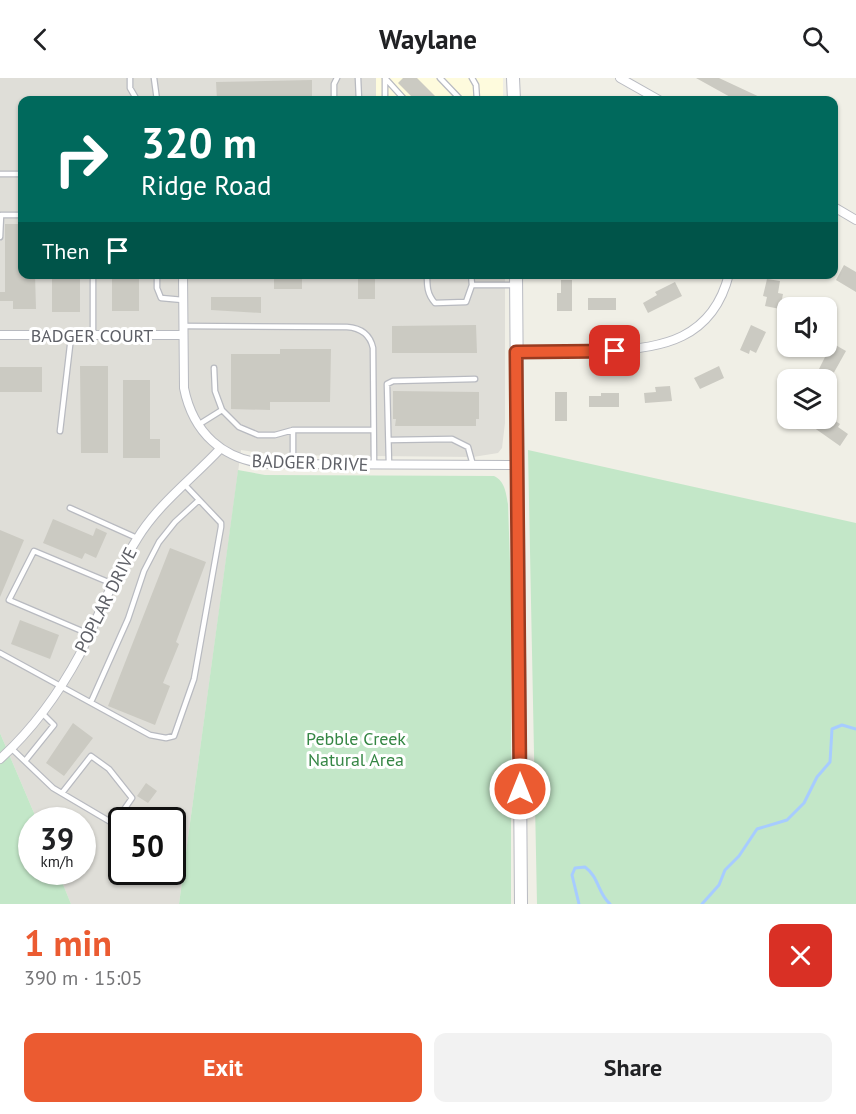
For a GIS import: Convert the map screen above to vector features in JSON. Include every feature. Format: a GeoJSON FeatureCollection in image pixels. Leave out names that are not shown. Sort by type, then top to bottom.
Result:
{"type":"FeatureCollection","features":[{"type":"Feature","properties":{"kind":"main road"},"geometry":{"type":"LineString","coordinates":[[513,78],[514,96]]}},
{"type":"Feature","properties":{"kind":"main road"},"geometry":{"type":"LineString","coordinates":[[516,280],[521,904]]}},
{"type":"Feature","properties":{"kind":"street"},"geometry":{"type":"LineString","coordinates":[[620,78],[652,96]]}},
{"type":"Feature","properties":{"kind":"street"},"geometry":{"type":"LineString","coordinates":[[838,209],[856,220]]}},
{"type":"Feature","properties":{"kind":"street","name":"BADGER DRIVE"},"geometry":{"type":"LineString","coordinates":[[183,279],[184,388],[187,402],[198,425],[220,449],[232,456],[254,463],[517,465]]}},
{"type":"Feature","properties":{"kind":"street"},"geometry":{"type":"LineString","coordinates":[[516,352],[636,350],[671,342],[687,334],[714,309],[725,290],[728,279]]}},
{"type":"Feature","properties":{"kind":"street","name":"BADGER COURT"},"geometry":{"type":"LineString","coordinates":[[0,335],[93,337],[183,335]]}},
{"type":"Feature","properties":{"kind":"street","name":"POPLAR DRIVE"},"geometry":{"type":"LineString","coordinates":[[0,759],[42,712],[61,686],[137,538],[162,506],[220,449]]}},
{"type":"Feature","properties":{"kind":"lane"},"geometry":{"type":"LineString","coordinates":[[130,78],[130,88],[135,96]]}},
{"type":"Feature","properties":{"kind":"lane"},"geometry":{"type":"LineString","coordinates":[[154,78],[156,96]]}},
{"type":"Feature","properties":{"kind":"lane"},"geometry":{"type":"LineString","coordinates":[[334,96],[334,84],[337,78]]}},
{"type":"Feature","properties":{"kind":"lane"},"geometry":{"type":"LineString","coordinates":[[358,78],[359,96]]}},
{"type":"Feature","properties":{"kind":"lane"},"geometry":{"type":"LineString","coordinates":[[385,78],[385,96]]}},
{"type":"Feature","properties":{"kind":"lane"},"geometry":{"type":"LineString","coordinates":[[385,78],[401,96]]}},
{"type":"Feature","properties":{"kind":"lane"},"geometry":{"type":"LineString","coordinates":[[440,78],[457,96]]}},
{"type":"Feature","properties":{"kind":"lane"},"geometry":{"type":"LineString","coordinates":[[472,78],[476,85],[477,96]]}},
{"type":"Feature","properties":{"kind":"lane"},"geometry":{"type":"LineString","coordinates":[[0,174],[18,174]]}},
{"type":"Feature","properties":{"kind":"lane"},"geometry":{"type":"LineString","coordinates":[[0,237],[1,215],[18,215]]}},
{"type":"Feature","properties":{"kind":"lane"},"geometry":{"type":"LineString","coordinates":[[93,279],[93,337]]}},
{"type":"Feature","properties":{"kind":"lane"},"geometry":{"type":"LineString","coordinates":[[157,279],[157,288],[161,298],[183,300]]}},
{"type":"Feature","properties":{"kind":"lane"},"geometry":{"type":"LineString","coordinates":[[427,279],[429,296],[435,303],[466,302],[472,285],[471,279]]}},
{"type":"Feature","properties":{"kind":"lane"},"geometry":{"type":"LineString","coordinates":[[472,285],[516,280]]}},
{"type":"Feature","properties":{"kind":"lane"},"geometry":{"type":"LineString","coordinates":[[183,326],[360,329],[368,336],[373,348],[374,465]]}},
{"type":"Feature","properties":{"kind":"lane"},"geometry":{"type":"LineString","coordinates":[[60,430],[70,337]]}},
{"type":"Feature","properties":{"kind":"lane"},"geometry":{"type":"LineString","coordinates":[[214,369],[215,391],[222,410],[249,433],[275,435],[293,430],[373,430]]}},
{"type":"Feature","properties":{"kind":"lane"},"geometry":{"type":"LineString","coordinates":[[389,465],[386,394],[389,382],[475,379]]}},
{"type":"Feature","properties":{"kind":"lane"},"geometry":{"type":"LineString","coordinates":[[198,425],[222,410]]}},
{"type":"Feature","properties":{"kind":"lane"},"geometry":{"type":"LineString","coordinates":[[293,430],[293,464]]}},
{"type":"Feature","properties":{"kind":"lane"},"geometry":{"type":"LineString","coordinates":[[389,440],[452,439],[468,447],[473,465]]}},
{"type":"Feature","properties":{"kind":"lane"},"geometry":{"type":"LineString","coordinates":[[0,653],[150,735],[166,738],[174,736],[194,679],[221,527],[221,523],[185,484]]}},
{"type":"Feature","properties":{"kind":"lane"},"geometry":{"type":"LineString","coordinates":[[91,702],[128,619],[144,571],[159,542],[175,522],[199,500]]}},
{"type":"Feature","properties":{"kind":"lane"},"geometry":{"type":"LineString","coordinates":[[70,508],[137,538]]}},
{"type":"Feature","properties":{"kind":"lane"},"geometry":{"type":"LineString","coordinates":[[89,634],[9,600],[34,550],[113,585]]}},
{"type":"Feature","properties":{"kind":"lane"},"geometry":{"type":"LineString","coordinates":[[25,761],[54,725],[42,712]]}},
{"type":"Feature","properties":{"kind":"lane"},"geometry":{"type":"LineString","coordinates":[[11,748],[53,788],[114,824],[132,798],[109,769],[91,756],[62,793]]}},
{"type":"Feature","properties":{"kind":"shaded area"},"geometry":{"type":"Polygon","coordinates":[[[0,78],[376,78],[376,96],[18,96],[18,279],[505,279],[505,423],[502,448],[498,453],[473,457],[276,455],[241,450],[186,853],[186,807],[108,807],[108,885],[182,885],[179,904],[71,904],[63,885],[96,885],[96,807],[31,807],[0,733],[0,78]]]}},
{"type":"Feature","properties":{"kind":"shaded area"},"geometry":{"type":"Polygon","coordinates":[[[376,78],[503,78],[503,96],[376,96],[376,78]]]}},
{"type":"Feature","properties":{"kind":"green space"},"geometry":{"type":"Polygon","coordinates":[[[528,450],[856,523],[856,904],[537,904],[528,450]]]}},
{"type":"Feature","properties":{"kind":"green space","name":"Pebble Creek Natural Area"},"geometry":{"type":"Polygon","coordinates":[[[238,470],[265,475],[494,476],[498,478],[503,484],[508,504],[511,592],[511,904],[179,904],[182,885],[186,885],[186,853],[238,470]]]}},
{"type":"Feature","properties":{"kind":"green space"},"geometry":{"type":"Polygon","coordinates":[[[0,733],[31,807],[18,807],[18,885],[63,885],[71,904],[0,904],[0,733]]]}},
{"type":"Feature","properties":{"kind":"building"},"geometry":{"type":"Polygon","coordinates":[[[403,78],[417,78],[435,96],[411,96],[398,83],[403,78]]]}},
{"type":"Feature","properties":{"kind":"building"},"geometry":{"type":"Polygon","coordinates":[[[696,78],[719,78],[757,96],[728,96],[696,78]]]}},
{"type":"Feature","properties":{"kind":"building"},"geometry":{"type":"Polygon","coordinates":[[[312,80],[312,96],[217,96],[216,82],[312,80]]]}},
{"type":"Feature","properties":{"kind":"building"},"geometry":{"type":"Polygon","coordinates":[[[5,224],[18,224],[18,279],[35,279],[36,309],[13,309],[13,301],[0,301],[0,292],[5,292],[5,224]]]}},
{"type":"Feature","properties":{"kind":"building"},"geometry":{"type":"Polygon","coordinates":[[[844,265],[856,272],[856,292],[836,280],[844,265]]]}},
{"type":"Feature","properties":{"kind":"building"},"geometry":{"type":"Polygon","coordinates":[[[52,279],[80,279],[80,312],[52,312],[52,279]]]}},
{"type":"Feature","properties":{"kind":"building"},"geometry":{"type":"Polygon","coordinates":[[[112,279],[139,279],[139,311],[112,311],[112,279]]]}},
{"type":"Feature","properties":{"kind":"building"},"geometry":{"type":"Polygon","coordinates":[[[274,279],[302,279],[302,289],[274,289],[274,279]]]}},
{"type":"Feature","properties":{"kind":"building"},"geometry":{"type":"Polygon","coordinates":[[[358,279],[375,279],[375,299],[358,299],[358,279]]]}},
{"type":"Feature","properties":{"kind":"building"},"geometry":{"type":"Polygon","coordinates":[[[767,279],[780,281],[778,293],[783,294],[782,297],[777,297],[777,308],[765,306],[767,297],[763,296],[767,279]]]}},
{"type":"Feature","properties":{"kind":"building"},"geometry":{"type":"Polygon","coordinates":[[[561,280],[572,280],[572,311],[557,311],[557,293],[561,293],[561,280]]]}},
{"type":"Feature","properties":{"kind":"building"},"geometry":{"type":"Polygon","coordinates":[[[675,282],[682,296],[648,313],[643,303],[657,295],[655,292],[675,282]]]}},
{"type":"Feature","properties":{"kind":"building"},"geometry":{"type":"Polygon","coordinates":[[[211,297],[261,297],[261,313],[211,310],[211,297]]]}},
{"type":"Feature","properties":{"kind":"building"},"geometry":{"type":"Polygon","coordinates":[[[588,298],[616,298],[616,310],[588,310],[588,298]]]}},
{"type":"Feature","properties":{"kind":"building"},"geometry":{"type":"Polygon","coordinates":[[[476,325],[477,353],[392,353],[392,326],[476,325]]]}},
{"type":"Feature","properties":{"kind":"building"},"geometry":{"type":"Polygon","coordinates":[[[751,325],[766,332],[756,353],[750,350],[749,354],[740,350],[751,325]]]}},
{"type":"Feature","properties":{"kind":"building"},"geometry":{"type":"Polygon","coordinates":[[[837,346],[846,351],[836,369],[819,369],[825,357],[837,357],[837,346]]]}},
{"type":"Feature","properties":{"kind":"building"},"geometry":{"type":"Polygon","coordinates":[[[280,349],[331,349],[330,402],[270,402],[270,410],[231,409],[231,354],[280,354],[280,349]]]}},
{"type":"Feature","properties":{"kind":"building"},"geometry":{"type":"Polygon","coordinates":[[[80,366],[108,366],[108,453],[81,453],[80,366]]]}},
{"type":"Feature","properties":{"kind":"building"},"geometry":{"type":"Polygon","coordinates":[[[719,366],[724,378],[700,389],[694,378],[719,366]]]}},
{"type":"Feature","properties":{"kind":"building"},"geometry":{"type":"Polygon","coordinates":[[[0,367],[42,367],[42,392],[0,392],[0,367]]]}},
{"type":"Feature","properties":{"kind":"building"},"geometry":{"type":"Polygon","coordinates":[[[123,380],[150,380],[150,439],[160,439],[160,458],[123,458],[123,380]]]}},
{"type":"Feature","properties":{"kind":"building"},"geometry":{"type":"Polygon","coordinates":[[[670,386],[672,401],[645,403],[644,393],[656,392],[655,387],[670,386]]]}},
{"type":"Feature","properties":{"kind":"building"},"geometry":{"type":"Polygon","coordinates":[[[393,391],[479,392],[479,419],[476,419],[476,426],[395,426],[393,391]]]}},
{"type":"Feature","properties":{"kind":"building"},"geometry":{"type":"Polygon","coordinates":[[[555,392],[567,392],[567,421],[555,421],[555,392]]]}},
{"type":"Feature","properties":{"kind":"building"},"geometry":{"type":"Polygon","coordinates":[[[601,393],[619,393],[619,407],[589,407],[589,396],[601,396],[601,393]]]}},
{"type":"Feature","properties":{"kind":"building"},"geometry":{"type":"Polygon","coordinates":[[[837,422],[840,424],[838,427],[848,434],[840,446],[816,429],[837,429],[837,422]]]}},
{"type":"Feature","properties":{"kind":"building"},"geometry":{"type":"Polygon","coordinates":[[[53,519],[93,536],[96,528],[107,533],[96,558],[85,553],[82,559],[43,543],[53,519]]]}},
{"type":"Feature","properties":{"kind":"building"},"geometry":{"type":"Polygon","coordinates":[[[0,530],[24,540],[0,597],[0,530]]]}},
{"type":"Feature","properties":{"kind":"building"},"geometry":{"type":"Polygon","coordinates":[[[170,548],[206,562],[176,642],[179,644],[163,683],[170,686],[155,725],[108,706],[170,548]]]}},
{"type":"Feature","properties":{"kind":"building"},"geometry":{"type":"Polygon","coordinates":[[[20,620],[59,635],[50,659],[11,644],[20,620]]]}},
{"type":"Feature","properties":{"kind":"building"},"geometry":{"type":"Polygon","coordinates":[[[73,723],[93,738],[64,776],[46,763],[73,723]]]}},
{"type":"Feature","properties":{"kind":"building"},"geometry":{"type":"Polygon","coordinates":[[[146,783],[157,791],[148,803],[137,796],[146,783]]]}},
{"type":"Feature","properties":{"kind":"waterway"},"geometry":{"type":"LineString","coordinates":[[702,904],[719,885],[725,870],[739,856],[757,829],[787,820],[804,803],[817,777],[830,762],[832,729],[842,725],[856,729]]}},
{"type":"Feature","properties":{"kind":"waterway"},"geometry":{"type":"LineString","coordinates":[[579,904],[572,875],[575,868],[585,867],[590,871],[610,904]]}},
{"type":"Feature","properties":{"kind":"route"},"geometry":{"type":"LineString","coordinates":[[520,789],[516,352],[615,351]]}}]}
